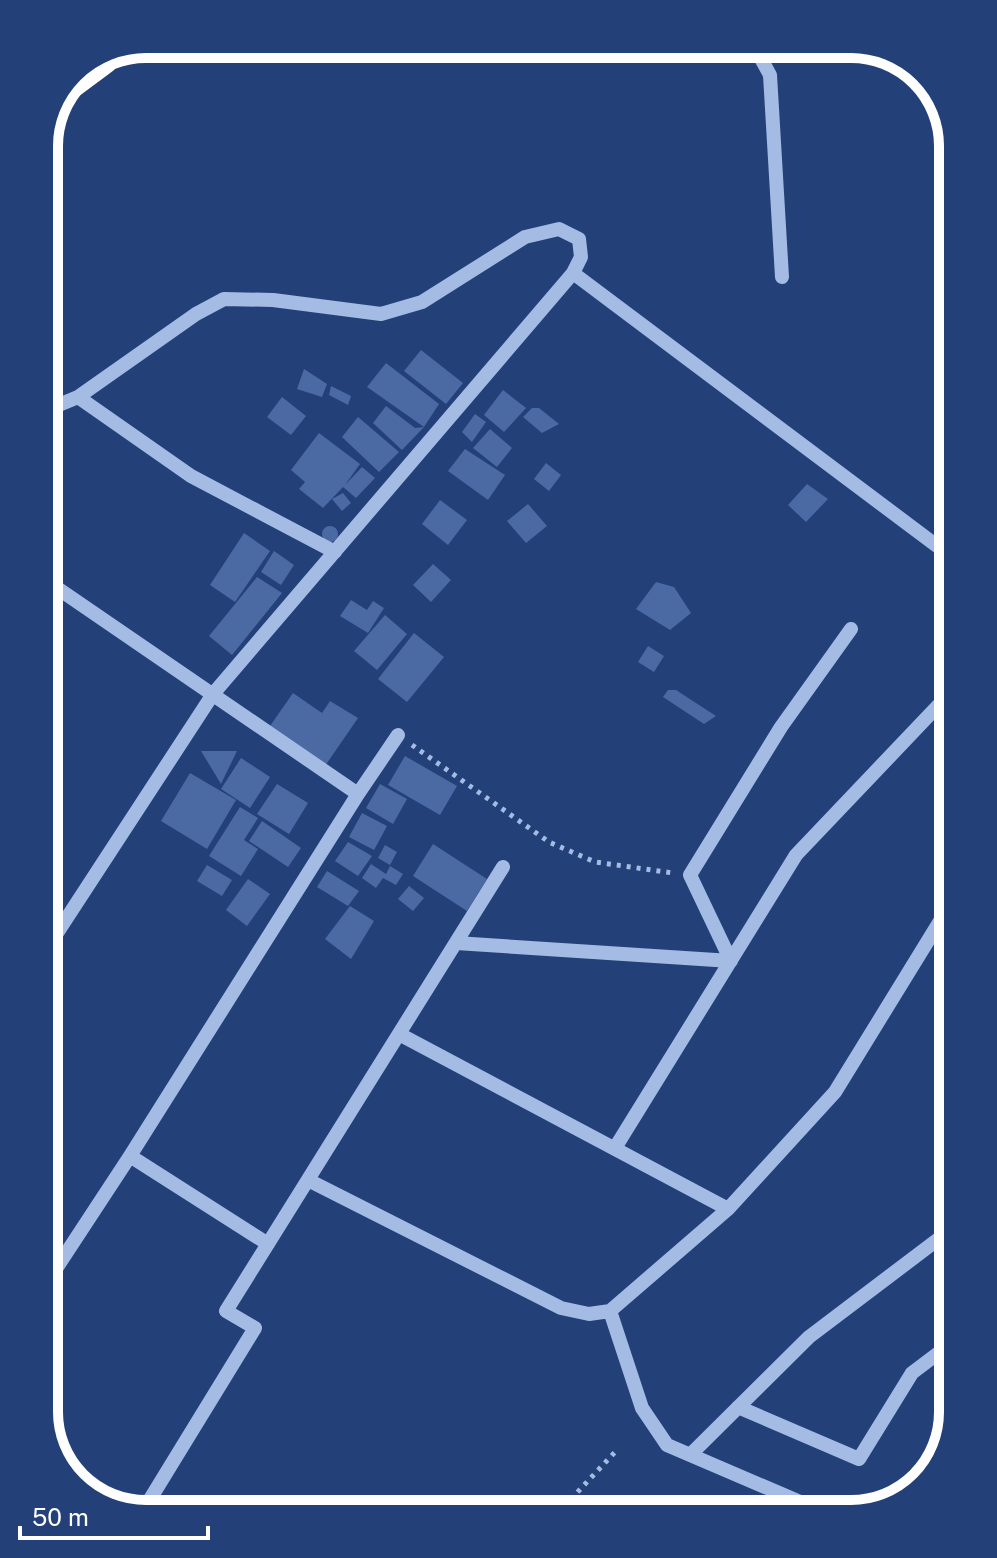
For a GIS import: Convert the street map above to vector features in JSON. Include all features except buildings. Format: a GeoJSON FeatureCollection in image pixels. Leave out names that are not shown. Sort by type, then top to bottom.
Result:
{"type":"FeatureCollection","features":[{"type":"Feature","properties":{"kind":"street"},"geometry":{"type":"LineString","coordinates":[[761,58],[770,75],[782,277]]}},
{"type":"Feature","properties":{"kind":"street"},"geometry":{"type":"LineString","coordinates":[[58,405],[78,397],[196,314],[224,299],[273,300],[381,314],[422,302],[525,237],[559,229],[579,239],[581,257],[573,273],[213,694],[58,931]]}},
{"type":"Feature","properties":{"kind":"street"},"geometry":{"type":"LineString","coordinates":[[573,273],[939,548]]}},
{"type":"Feature","properties":{"kind":"street"},"geometry":{"type":"LineString","coordinates":[[78,397],[191,476],[335,552]]}},
{"type":"Feature","properties":{"kind":"street"},"geometry":{"type":"LineString","coordinates":[[58,589],[358,794]]}},
{"type":"Feature","properties":{"kind":"street"},"geometry":{"type":"LineString","coordinates":[[731,961],[690,875],[781,727],[851,629]]}},
{"type":"Feature","properties":{"kind":"street"},"geometry":{"type":"LineString","coordinates":[[615,1148],[796,855],[939,705]]}},
{"type":"Feature","properties":{"kind":"street"},"geometry":{"type":"LineString","coordinates":[[58,1266],[398,735]]}},
{"type":"Feature","properties":{"kind":"street"},"geometry":{"type":"LineString","coordinates":[[150,1500],[255,1328],[226,1311],[503,867]]}},
{"type":"Feature","properties":{"kind":"street"},"geometry":{"type":"LineString","coordinates":[[308,1180],[561,1308],[589,1314],[610,1311],[728,1209],[835,1092],[939,923]]}},
{"type":"Feature","properties":{"kind":"street"},"geometry":{"type":"LineString","coordinates":[[456,943],[731,961]]}},
{"type":"Feature","properties":{"kind":"street"},"geometry":{"type":"LineString","coordinates":[[399,1034],[728,1209]]}},
{"type":"Feature","properties":{"kind":"street"},"geometry":{"type":"LineString","coordinates":[[130,1156],[268,1244]]}},
{"type":"Feature","properties":{"kind":"street"},"geometry":{"type":"LineString","coordinates":[[690,1455],[809,1337],[939,1239]]}},
{"type":"Feature","properties":{"kind":"street"},"geometry":{"type":"LineString","coordinates":[[610,1311],[642,1408],[667,1445],[795,1500]]}},
{"type":"Feature","properties":{"kind":"street"},"geometry":{"type":"LineString","coordinates":[[738,1407],[859,1459],[912,1373],[939,1353]]}},
{"type":"Feature","properties":{"kind":"path"},"geometry":{"type":"LineString","coordinates":[[398,735],[566,851],[595,862],[690,875]]}},
{"type":"Feature","properties":{"kind":"path"},"geometry":{"type":"LineString","coordinates":[[570,1500],[616,1451]]}}]}
